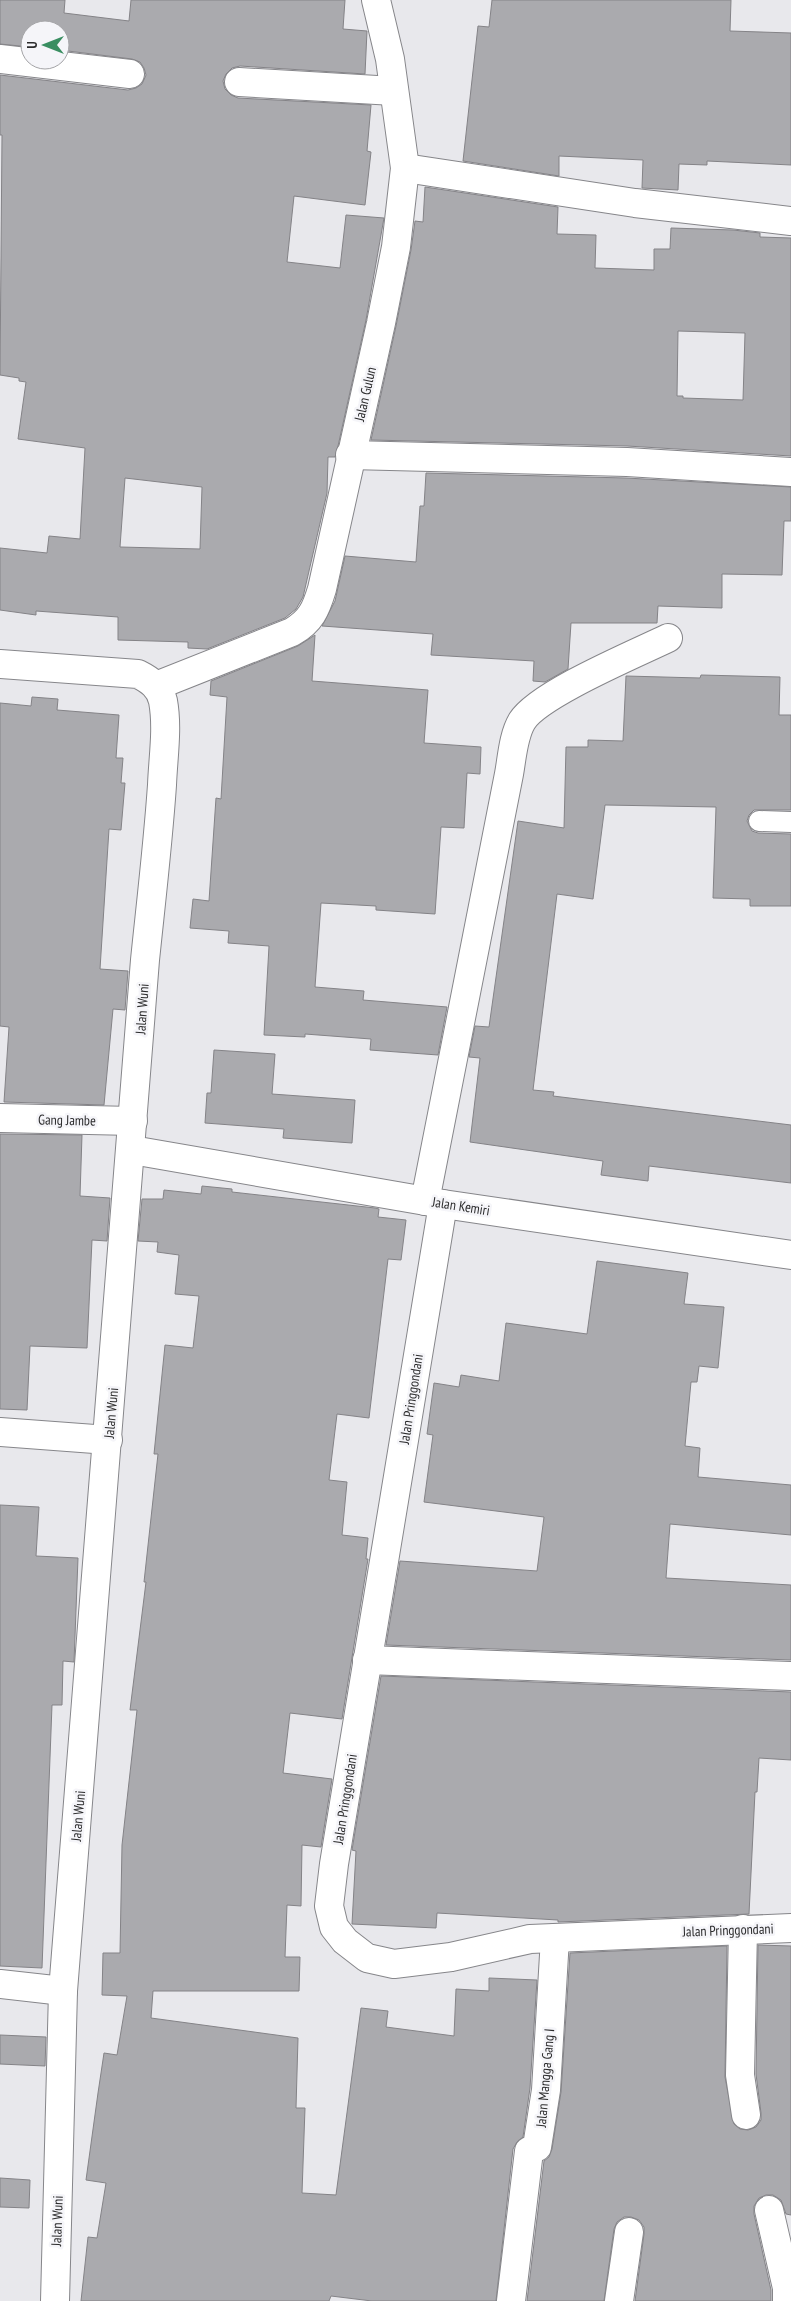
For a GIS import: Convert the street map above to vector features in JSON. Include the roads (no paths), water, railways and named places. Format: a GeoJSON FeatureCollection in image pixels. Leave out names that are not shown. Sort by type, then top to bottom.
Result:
{"type":"FeatureCollection","features":[{"type":"Feature","properties":{"kind":"street","name":"Jalan Gulun"},"geometry":{"type":"LineString","coordinates":[[156,686],[292,632],[305,624],[316,610],[381,323],[396,247],[405,168],[390,59],[376,0]]}},
{"type":"Feature","properties":{"kind":"street"},"geometry":{"type":"LineString","coordinates":[[0,59],[130,74]]}},
{"type":"Feature","properties":{"kind":"street"},"geometry":{"type":"LineString","coordinates":[[239,82],[394,91]]}},
{"type":"Feature","properties":{"kind":"street"},"geometry":{"type":"LineString","coordinates":[[405,168],[635,203],[791,221]]}},
{"type":"Feature","properties":{"kind":"street"},"geometry":{"type":"LineString","coordinates":[[350,455],[626,462],[791,472]]}},
{"type":"Feature","properties":{"kind":"street","name":"Jalan Pringgondani"},"geometry":{"type":"LineString","coordinates":[[668,638],[550,696],[530,710],[521,723],[509,774],[434,1202],[329,1906],[334,1926],[345,1941],[367,1958],[394,1964],[451,1957],[530,1939],[791,1928]]}},
{"type":"Feature","properties":{"kind":"street"},"geometry":{"type":"LineString","coordinates":[[0,664],[138,674],[149,679],[156,686]]}},
{"type":"Feature","properties":{"kind":"street","name":"Jalan Wuni"},"geometry":{"type":"LineString","coordinates":[[55,2301],[63,1991],[164,748],[162,699],[156,686]]}},
{"type":"Feature","properties":{"kind":"street","name":"Gang Jambe"},"geometry":{"type":"LineString","coordinates":[[0,1118],[133,1121]]}},
{"type":"Feature","properties":{"kind":"street","name":"Jalan Kemiri"},"geometry":{"type":"LineString","coordinates":[[132,1150],[434,1202],[791,1255]]}},
{"type":"Feature","properties":{"kind":"street"},"geometry":{"type":"LineString","coordinates":[[0,1432],[108,1440]]}},
{"type":"Feature","properties":{"kind":"street"},"geometry":{"type":"LineString","coordinates":[[367,1660],[791,1676]]}},
{"type":"Feature","properties":{"kind":"street"},"geometry":{"type":"LineString","coordinates":[[743,1929],[740,2075],[746,2115]]}},
{"type":"Feature","properties":{"kind":"street","name":"Jalan Mangga Gang I"},"geometry":{"type":"LineString","coordinates":[[510,2301],[529,2151],[537,2147],[546,2090],[555,1938]]}},
{"type":"Feature","properties":{"kind":"street"},"geometry":{"type":"LineString","coordinates":[[0,1984],[63,1991]]}},
{"type":"Feature","properties":{"kind":"street"},"geometry":{"type":"LineString","coordinates":[[769,2210],[787,2288],[787,2301]]}},
{"type":"Feature","properties":{"kind":"street"},"geometry":{"type":"LineString","coordinates":[[619,2301],[629,2232]]}},
{"type":"Feature","properties":{"kind":"lane"},"geometry":{"type":"LineString","coordinates":[[759,821],[791,822]]}}]}
